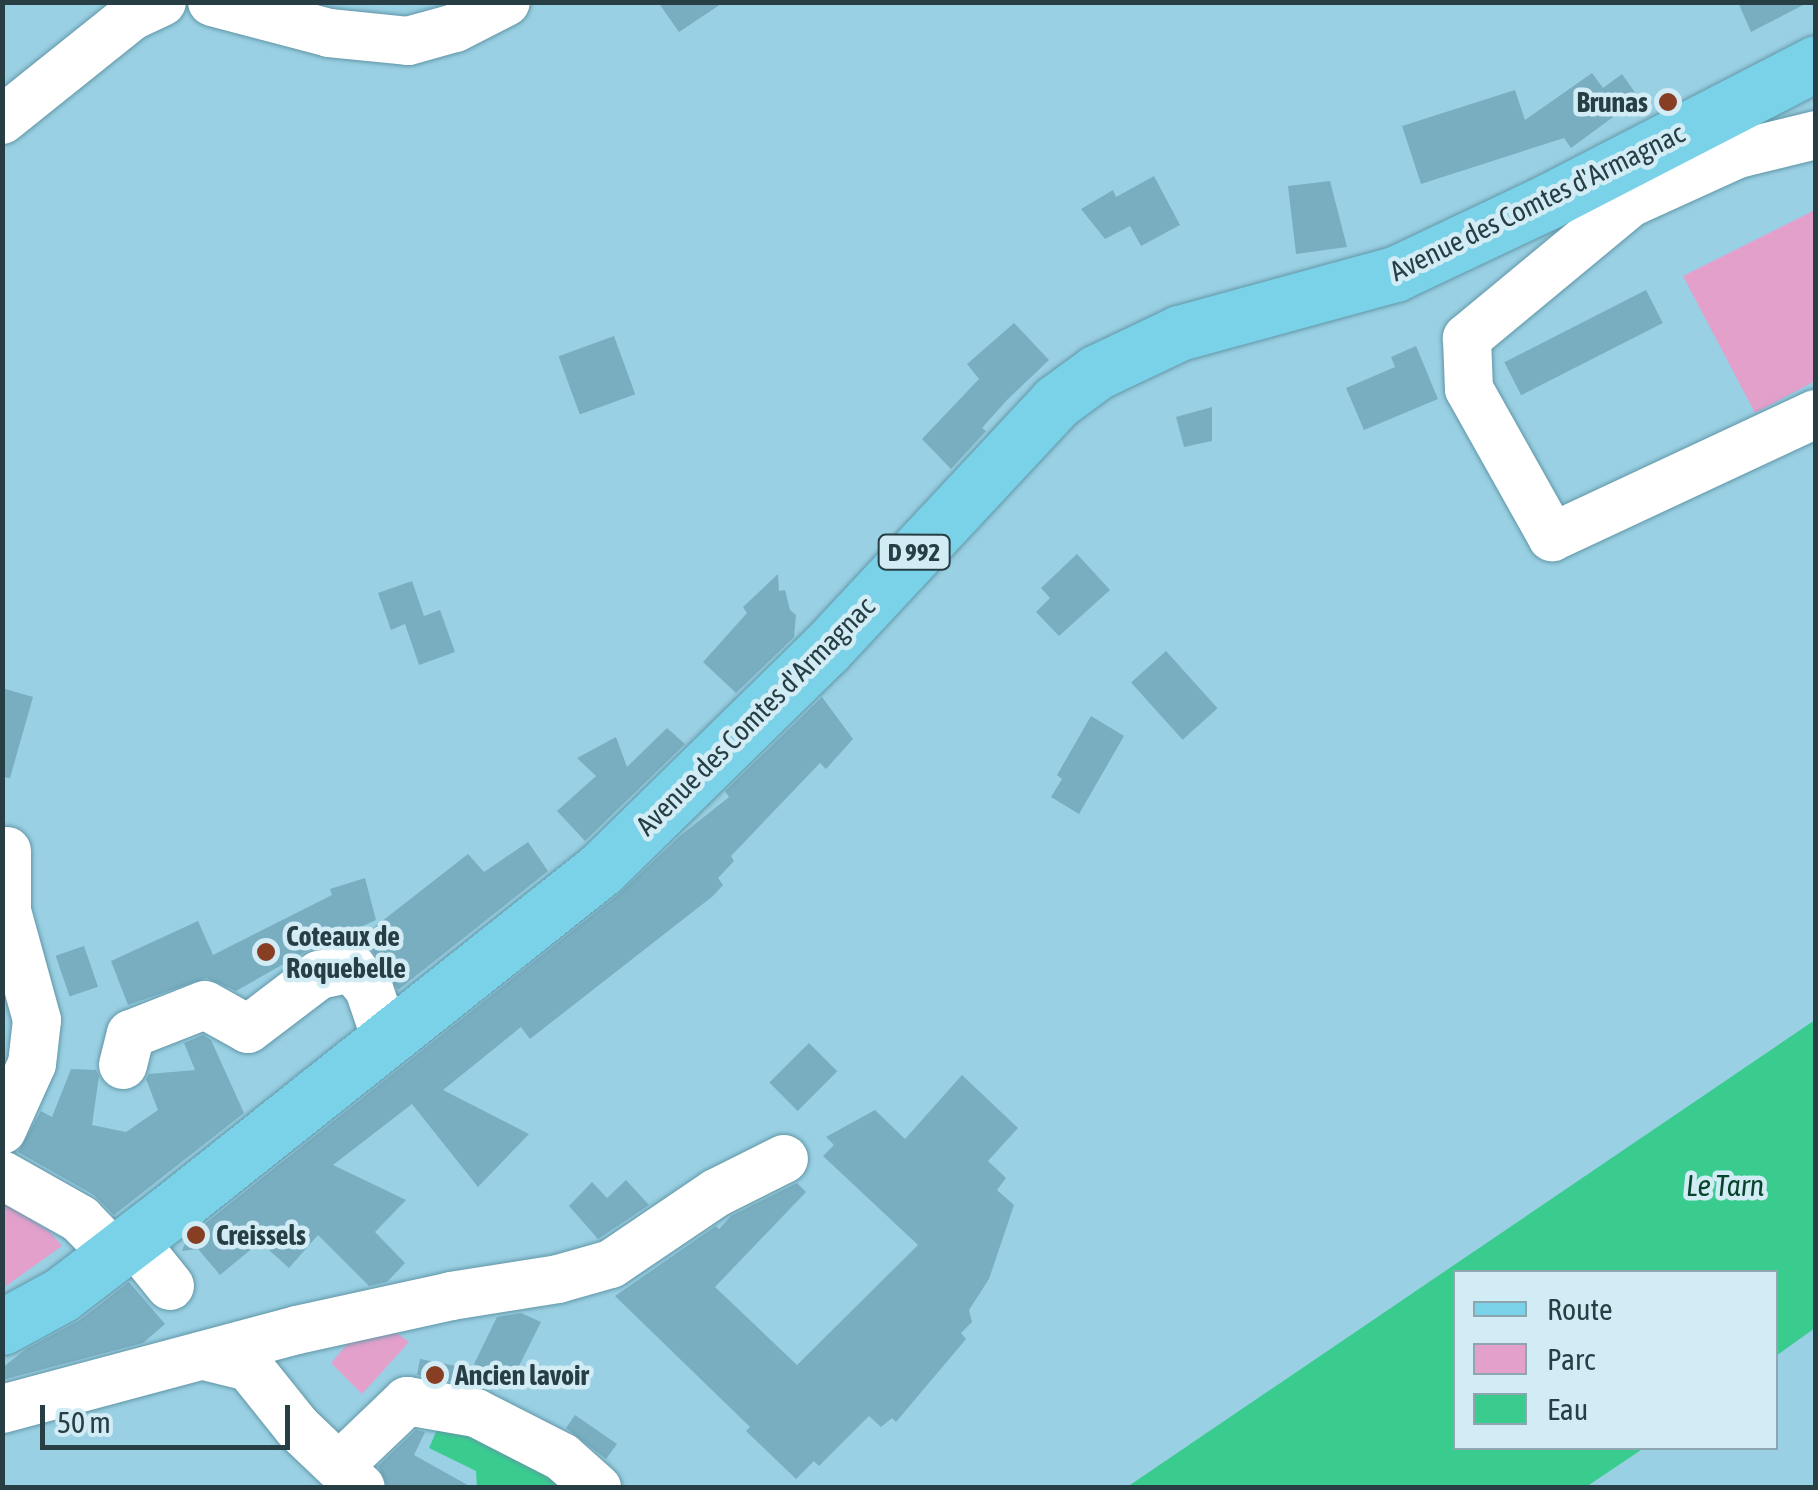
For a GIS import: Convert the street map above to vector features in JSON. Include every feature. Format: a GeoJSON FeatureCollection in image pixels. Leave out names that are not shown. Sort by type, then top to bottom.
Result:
{"type":"FeatureCollection","features":[{"type":"Feature","properties":{"kind":"main road","name":"Avenue des Comtes d'Armagnac"},"geometry":{"type":"LineString","coordinates":[[2,1327],[61,1295],[640,834],[825,650],[1032,426],[1097,372],[1179,333],[1395,274],[1730,133],[1816,63]]}},
{"type":"Feature","properties":{"kind":"street"},"geometry":{"type":"LineString","coordinates":[[2,120],[132,16],[162,2]]}},
{"type":"Feature","properties":{"kind":"street"},"geometry":{"type":"LineString","coordinates":[[212,2],[328,32],[408,42],[455,28],[506,2]]}},
{"type":"Feature","properties":{"kind":"street"},"geometry":{"type":"LineString","coordinates":[[1816,135],[1730,133],[1630,203],[1467,338],[1470,389],[1552,538],[1816,414]]}},
{"type":"Feature","properties":{"kind":"street"},"geometry":{"type":"LineString","coordinates":[[2,1130],[32,1064],[37,1020],[7,911],[7,851]]}},
{"type":"Feature","properties":{"kind":"street"},"geometry":{"type":"LineString","coordinates":[[124,1065],[131,1034],[205,1005],[248,1029],[319,975],[352,968],[369,989],[386,1039]]}},
{"type":"Feature","properties":{"kind":"street"},"geometry":{"type":"LineString","coordinates":[[2,1409],[297,1330],[451,1296],[558,1279],[612,1264],[716,1194],[784,1159]]}},
{"type":"Feature","properties":{"kind":"street"},"geometry":{"type":"LineString","coordinates":[[2,1174],[123,1247],[170,1286]]}},
{"type":"Feature","properties":{"kind":"street"},"geometry":{"type":"LineString","coordinates":[[204,1356],[250,1367],[298,1427],[350,1477],[407,1401],[476,1413],[562,1457],[597,1488]]}},
{"type":"Feature","properties":{"kind":"green space"},"geometry":{"type":"Polygon","coordinates":[[[1815,210],[1815,381],[1755,413],[1683,276],[1815,210]]]}},
{"type":"Feature","properties":{"kind":"green space"},"geometry":{"type":"Polygon","coordinates":[[[2,1201],[50,1232],[62,1246],[3,1288],[2,1201]]]}},
{"type":"Feature","properties":{"kind":"green space"},"geometry":{"type":"Polygon","coordinates":[[[390,1328],[409,1342],[362,1394],[331,1363],[356,1334],[390,1328]]]}},
{"type":"Feature","properties":{"kind":"water","name":"Le Tarn"},"geometry":{"type":"Polygon","coordinates":[[[1815,1020],[1815,1328],[1778,1355],[1778,1270],[1453,1270],[1453,1450],[1641,1450],[1586,1487],[1127,1487],[1815,1020]]]}},
{"type":"Feature","properties":{"kind":"water"},"geometry":{"type":"Polygon","coordinates":[[[443,1416],[581,1487],[477,1487],[476,1471],[429,1448],[443,1416]]]}},
{"type":"Feature","properties":{"kind":"building"},"geometry":{"type":"Polygon","coordinates":[[[658,2],[724,2],[679,32],[658,2]]]}},
{"type":"Feature","properties":{"kind":"building"},"geometry":{"type":"Polygon","coordinates":[[[1738,2],[1809,2],[1751,32],[1738,2]]]}},
{"type":"Feature","properties":{"kind":"building"},"geometry":{"type":"Polygon","coordinates":[[[1592,73],[1603,88],[1622,74],[1639,98],[1571,148],[1564,138],[1421,184],[1402,126],[1515,90],[1525,120],[1592,73]]]}},
{"type":"Feature","properties":{"kind":"building"},"geometry":{"type":"Polygon","coordinates":[[[1154,176],[1180,225],[1141,246],[1130,226],[1105,239],[1081,209],[1113,190],[1116,197],[1154,176]]]}},
{"type":"Feature","properties":{"kind":"building"},"geometry":{"type":"Polygon","coordinates":[[[1330,181],[1347,247],[1296,254],[1288,186],[1330,181]]]}},
{"type":"Feature","properties":{"kind":"building"},"geometry":{"type":"Polygon","coordinates":[[[1646,290],[1663,323],[1521,395],[1504,362],[1646,290]]]}},
{"type":"Feature","properties":{"kind":"building"},"geometry":{"type":"Polygon","coordinates":[[[1014,323],[1049,360],[1007,400],[982,428],[986,431],[951,469],[922,439],[979,379],[967,364],[1014,323]]]}},
{"type":"Feature","properties":{"kind":"building"},"geometry":{"type":"Polygon","coordinates":[[[614,336],[635,394],[580,414],[559,356],[614,336]]]}},
{"type":"Feature","properties":{"kind":"building"},"geometry":{"type":"Polygon","coordinates":[[[1416,346],[1438,399],[1364,430],[1346,388],[1395,367],[1391,357],[1416,346]]]}},
{"type":"Feature","properties":{"kind":"building"},"geometry":{"type":"Polygon","coordinates":[[[1212,407],[1212,441],[1184,447],[1176,417],[1212,407]]]}},
{"type":"Feature","properties":{"kind":"building"},"geometry":{"type":"Polygon","coordinates":[[[1077,554],[1110,590],[1059,636],[1036,612],[1050,598],[1041,588],[1077,554]]]}},
{"type":"Feature","properties":{"kind":"building"},"geometry":{"type":"Polygon","coordinates":[[[778,574],[779,591],[785,590],[790,610],[796,615],[794,637],[736,693],[703,662],[747,613],[743,607],[778,574]]]}},
{"type":"Feature","properties":{"kind":"building"},"geometry":{"type":"Polygon","coordinates":[[[412,581],[424,616],[440,610],[455,652],[419,665],[405,624],[391,630],[378,593],[412,581]]]}},
{"type":"Feature","properties":{"kind":"building"},"geometry":{"type":"Polygon","coordinates":[[[1166,651],[1218,708],[1183,740],[1131,682],[1166,651]]]}},
{"type":"Feature","properties":{"kind":"building"},"geometry":{"type":"Polygon","coordinates":[[[2,688],[33,697],[10,778],[2,777],[2,688]]]}},
{"type":"Feature","properties":{"kind":"building"},"geometry":{"type":"Polygon","coordinates":[[[822,697],[853,739],[826,769],[820,763],[731,856],[734,861],[718,878],[723,885],[713,896],[530,1039],[521,1027],[443,1090],[529,1134],[478,1187],[412,1104],[333,1165],[406,1200],[375,1232],[405,1263],[387,1282],[369,1286],[318,1235],[289,1268],[260,1242],[220,1275],[198,1249],[182,1251],[187,1238],[620,893],[680,836],[729,797],[725,791],[822,697]]]}},
{"type":"Feature","properties":{"kind":"building"},"geometry":{"type":"Polygon","coordinates":[[[1091,716],[1124,736],[1079,814],[1051,797],[1062,779],[1057,775],[1091,716]]]}},
{"type":"Feature","properties":{"kind":"building"},"geometry":{"type":"Polygon","coordinates":[[[667,728],[685,744],[585,841],[557,811],[596,776],[577,758],[616,737],[627,767],[667,728]]]}},
{"type":"Feature","properties":{"kind":"building"},"geometry":{"type":"Polygon","coordinates":[[[528,842],[548,871],[398,990],[363,936],[468,854],[484,872],[528,842]]]}},
{"type":"Feature","properties":{"kind":"building"},"geometry":{"type":"Polygon","coordinates":[[[365,878],[376,920],[303,953],[236,991],[206,978],[128,1005],[111,961],[198,921],[213,955],[332,895],[330,889],[365,878]]]}},
{"type":"Feature","properties":{"kind":"building"},"geometry":{"type":"Polygon","coordinates":[[[84,946],[98,987],[70,996],[56,956],[84,946]]]}},
{"type":"Feature","properties":{"kind":"building"},"geometry":{"type":"Polygon","coordinates":[[[203,1035],[211,1040],[244,1113],[114,1215],[94,1195],[18,1152],[41,1111],[52,1117],[71,1069],[96,1070],[99,1076],[92,1125],[126,1132],[158,1110],[146,1079],[149,1074],[195,1070],[184,1043],[203,1035]]]}},
{"type":"Feature","properties":{"kind":"building"},"geometry":{"type":"Polygon","coordinates":[[[809,1043],[837,1071],[798,1111],[769,1083],[809,1043]]]}},
{"type":"Feature","properties":{"kind":"building"},"geometry":{"type":"Polygon","coordinates":[[[962,1075],[1018,1128],[988,1161],[1006,1178],[997,1190],[1014,1205],[989,1279],[969,1310],[972,1322],[961,1333],[966,1339],[896,1422],[892,1418],[881,1427],[869,1416],[819,1466],[814,1461],[796,1479],[746,1431],[750,1427],[615,1296],[716,1226],[719,1229],[731,1216],[797,1183],[806,1192],[715,1287],[797,1365],[918,1245],[823,1156],[834,1145],[826,1137],[875,1110],[905,1139],[962,1075]]]}},
{"type":"Feature","properties":{"kind":"building"},"geometry":{"type":"Polygon","coordinates":[[[626,1180],[649,1205],[598,1239],[569,1206],[592,1182],[607,1198],[626,1180]]]}},
{"type":"Feature","properties":{"kind":"building"},"geometry":{"type":"Polygon","coordinates":[[[129,1282],[165,1324],[143,1343],[2,1380],[2,1368],[26,1349],[80,1320],[129,1282]]]}},
{"type":"Feature","properties":{"kind":"building"},"geometry":{"type":"Polygon","coordinates":[[[521,1313],[541,1322],[519,1366],[491,1372],[474,1364],[497,1317],[521,1313]]]}},
{"type":"Feature","properties":{"kind":"building","name":"Ancien lavoir"},"geometry":{"type":"Polygon","coordinates":[[[420,1359],[455,1366],[452,1382],[417,1375],[420,1359]]]}},
{"type":"Feature","properties":{"kind":"building"},"geometry":{"type":"Polygon","coordinates":[[[575,1415],[617,1444],[606,1459],[566,1428],[575,1415]]]}},
{"type":"Feature","properties":{"kind":"building"},"geometry":{"type":"Polygon","coordinates":[[[416,1430],[425,1432],[414,1455],[473,1488],[388,1488],[378,1466],[416,1430]]]}},
{"type":"Feature","properties":{"kind":"place","name":"Brunas"},"geometry":{"type":"Point","coordinates":[1668,102]}},
{"type":"Feature","properties":{"kind":"place","name":"Coteaux de Roquebelle"},"geometry":{"type":"Point","coordinates":[266,952]}},
{"type":"Feature","properties":{"kind":"place","name":"Creissels"},"geometry":{"type":"Point","coordinates":[196,1235]}},
{"type":"Feature","properties":{"kind":"place","name":"Ancien lavoir"},"geometry":{"type":"Point","coordinates":[435,1375]}}]}
